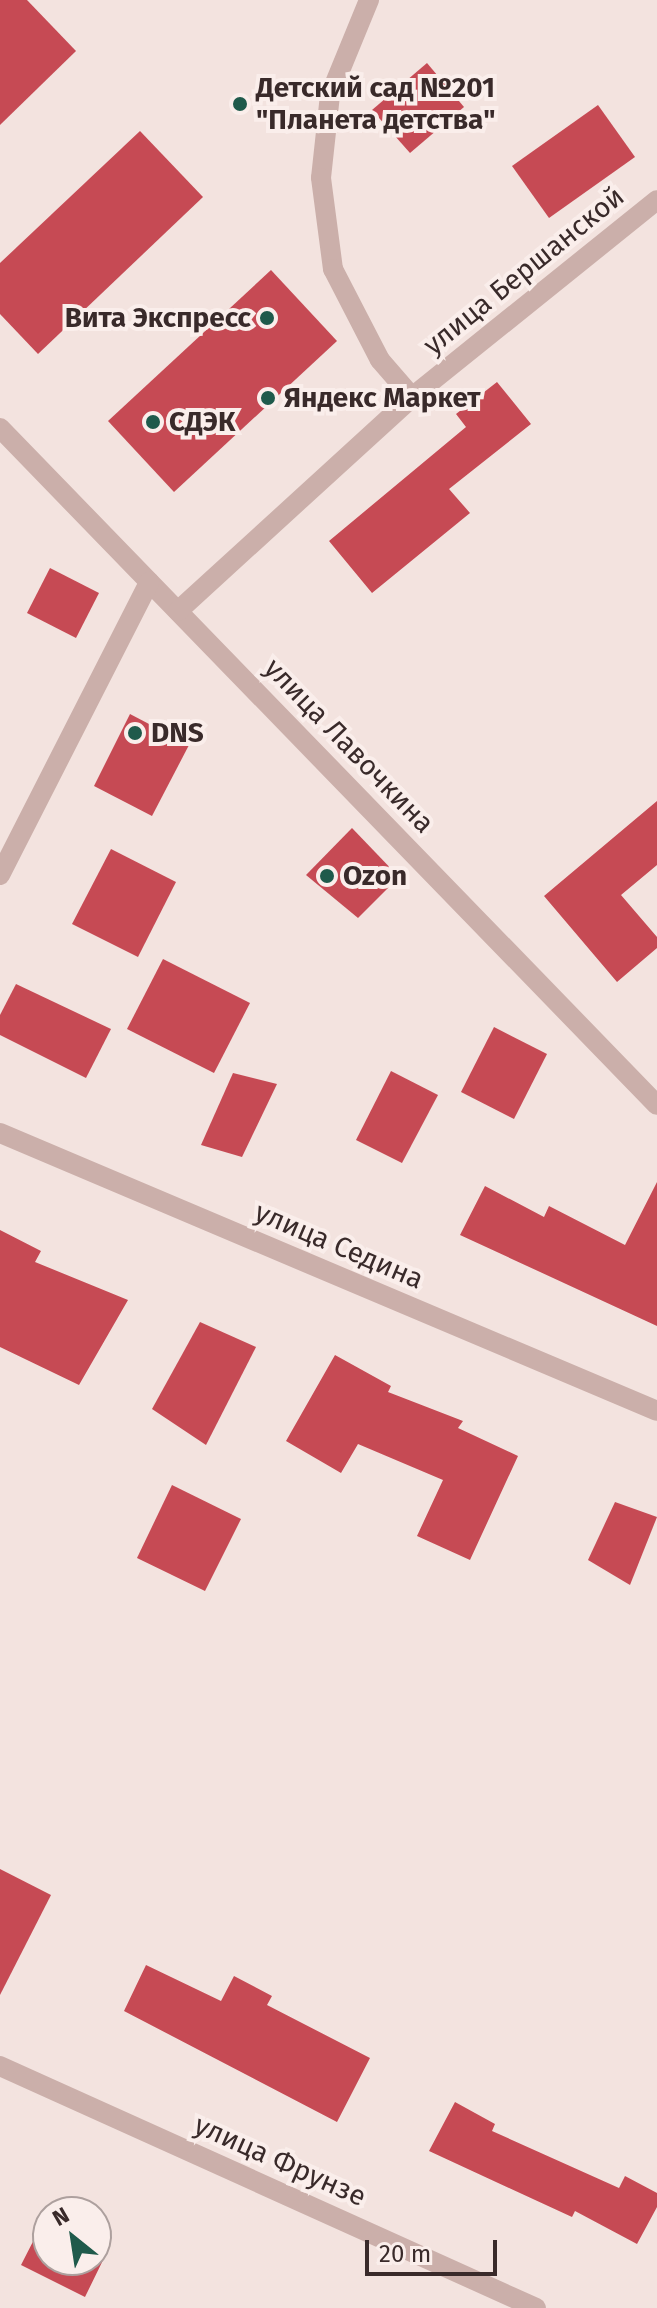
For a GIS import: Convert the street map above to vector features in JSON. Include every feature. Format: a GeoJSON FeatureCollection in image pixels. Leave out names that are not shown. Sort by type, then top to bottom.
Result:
{"type":"FeatureCollection","features":[{"type":"Feature","properties":{"kind":"street"},"geometry":{"type":"LineString","coordinates":[[369,0],[330,95],[321,178],[333,269],[380,360],[412,397]]}},
{"type":"Feature","properties":{"kind":"street","name":"улица Бершанской"},"geometry":{"type":"LineString","coordinates":[[178,611],[412,397],[657,200]]}},
{"type":"Feature","properties":{"kind":"street","name":"улица Лавочкина"},"geometry":{"type":"LineString","coordinates":[[0,428],[657,1105]]}},
{"type":"Feature","properties":{"kind":"street"},"geometry":{"type":"LineString","coordinates":[[0,875],[149,582]]}},
{"type":"Feature","properties":{"kind":"street","name":"улица Седина"},"geometry":{"type":"LineString","coordinates":[[0,1133],[657,1411]]}},
{"type":"Feature","properties":{"kind":"street","name":"улица Фрунзе"},"geometry":{"type":"LineString","coordinates":[[0,2066],[536,2308]]}},
{"type":"Feature","properties":{"kind":"building"},"geometry":{"type":"Polygon","coordinates":[[[0,0],[27,0],[76,51],[0,125],[0,0]]]}},
{"type":"Feature","properties":{"kind":"building"},"geometry":{"type":"Polygon","coordinates":[[[427,63],[464,107],[410,153],[372,110],[427,63]]]}},
{"type":"Feature","properties":{"kind":"building"},"geometry":{"type":"Polygon","coordinates":[[[598,105],[635,157],[549,218],[512,166],[598,105]]]}},
{"type":"Feature","properties":{"kind":"building"},"geometry":{"type":"Polygon","coordinates":[[[140,131],[203,197],[38,354],[0,314],[0,263],[140,131]]]}},
{"type":"Feature","properties":{"kind":"building"},"geometry":{"type":"Polygon","coordinates":[[[271,270],[337,341],[174,492],[108,421],[271,270]]]}},
{"type":"Feature","properties":{"kind":"building"},"geometry":{"type":"Polygon","coordinates":[[[497,382],[531,424],[449,489],[470,513],[372,593],[329,541],[466,427],[456,414],[497,382]]]}},
{"type":"Feature","properties":{"kind":"building"},"geometry":{"type":"Polygon","coordinates":[[[50,568],[99,593],[76,638],[27,613],[50,568]]]}},
{"type":"Feature","properties":{"kind":"building"},"geometry":{"type":"Polygon","coordinates":[[[130,714],[189,745],[152,816],[94,786],[130,714]]]}},
{"type":"Feature","properties":{"kind":"building"},"geometry":{"type":"Polygon","coordinates":[[[657,801],[657,865],[621,895],[657,937],[657,948],[617,982],[544,896],[657,801]]]}},
{"type":"Feature","properties":{"kind":"building"},"geometry":{"type":"Polygon","coordinates":[[[352,828],[399,877],[358,918],[306,875],[352,828]]]}},
{"type":"Feature","properties":{"kind":"building"},"geometry":{"type":"Polygon","coordinates":[[[111,849],[176,882],[138,957],[72,924],[111,849]]]}},
{"type":"Feature","properties":{"kind":"building"},"geometry":{"type":"Polygon","coordinates":[[[163,959],[250,1003],[214,1073],[127,1029],[163,959]]]}},
{"type":"Feature","properties":{"kind":"building"},"geometry":{"type":"Polygon","coordinates":[[[16,984],[111,1029],[86,1078],[0,1035],[0,1015],[16,984]]]}},
{"type":"Feature","properties":{"kind":"building"},"geometry":{"type":"Polygon","coordinates":[[[494,1027],[547,1054],[514,1119],[461,1092],[494,1027]]]}},
{"type":"Feature","properties":{"kind":"building"},"geometry":{"type":"Polygon","coordinates":[[[391,1071],[438,1095],[402,1163],[356,1140],[391,1071]]]}},
{"type":"Feature","properties":{"kind":"building"},"geometry":{"type":"Polygon","coordinates":[[[233,1073],[277,1084],[242,1157],[201,1145],[233,1073]]]}},
{"type":"Feature","properties":{"kind":"building"},"geometry":{"type":"Polygon","coordinates":[[[657,1182],[657,1326],[460,1235],[485,1186],[544,1217],[549,1206],[625,1245],[657,1182]]]}},
{"type":"Feature","properties":{"kind":"building"},"geometry":{"type":"Polygon","coordinates":[[[0,1230],[41,1251],[35,1262],[128,1300],[79,1385],[0,1347],[0,1230]]]}},
{"type":"Feature","properties":{"kind":"building"},"geometry":{"type":"Polygon","coordinates":[[[200,1322],[256,1347],[206,1445],[152,1409],[200,1322]]]}},
{"type":"Feature","properties":{"kind":"building"},"geometry":{"type":"Polygon","coordinates":[[[335,1355],[391,1386],[388,1392],[463,1421],[458,1428],[518,1456],[470,1560],[417,1536],[443,1480],[358,1444],[341,1473],[286,1441],[335,1355]]]}},
{"type":"Feature","properties":{"kind":"building"},"geometry":{"type":"Polygon","coordinates":[[[172,1485],[241,1519],[205,1591],[137,1558],[172,1485]]]}},
{"type":"Feature","properties":{"kind":"building"},"geometry":{"type":"Polygon","coordinates":[[[615,1502],[657,1517],[630,1585],[588,1560],[615,1502]]]}},
{"type":"Feature","properties":{"kind":"building"},"geometry":{"type":"Polygon","coordinates":[[[0,1869],[51,1895],[0,1995],[0,1869]]]}},
{"type":"Feature","properties":{"kind":"building"},"geometry":{"type":"Polygon","coordinates":[[[146,1965],[221,2001],[234,1976],[272,1996],[267,2005],[370,2058],[337,2122],[124,2011],[146,1965]]]}},
{"type":"Feature","properties":{"kind":"building"},"geometry":{"type":"Polygon","coordinates":[[[455,2102],[495,2124],[492,2131],[619,2188],[625,2176],[657,2193],[657,2207],[637,2244],[575,2211],[572,2217],[429,2151],[455,2102]]]}},
{"type":"Feature","properties":{"kind":"building"},"geometry":{"type":"Polygon","coordinates":[[[32,2243],[32,2270],[21,2265],[32,2243]]]}},
{"type":"Feature","properties":{"kind":"building"},"geometry":{"type":"Polygon","coordinates":[[[43,2276],[95,2276],[85,2297],[43,2276]]]}},
{"type":"Feature","properties":{"kind":"place","name":"Детский сад №201 \"Планета детства\""},"geometry":{"type":"Point","coordinates":[240,104]}},
{"type":"Feature","properties":{"kind":"place","name":"Вита Экспресс"},"geometry":{"type":"Point","coordinates":[267,318]}},
{"type":"Feature","properties":{"kind":"place","name":"Яндекс Маркет"},"geometry":{"type":"Point","coordinates":[268,398]}},
{"type":"Feature","properties":{"kind":"place","name":"СДЭК"},"geometry":{"type":"Point","coordinates":[153,422]}},
{"type":"Feature","properties":{"kind":"place","name":"DNS"},"geometry":{"type":"Point","coordinates":[135,733]}},
{"type":"Feature","properties":{"kind":"place","name":"Ozon"},"geometry":{"type":"Point","coordinates":[327,876]}}]}
